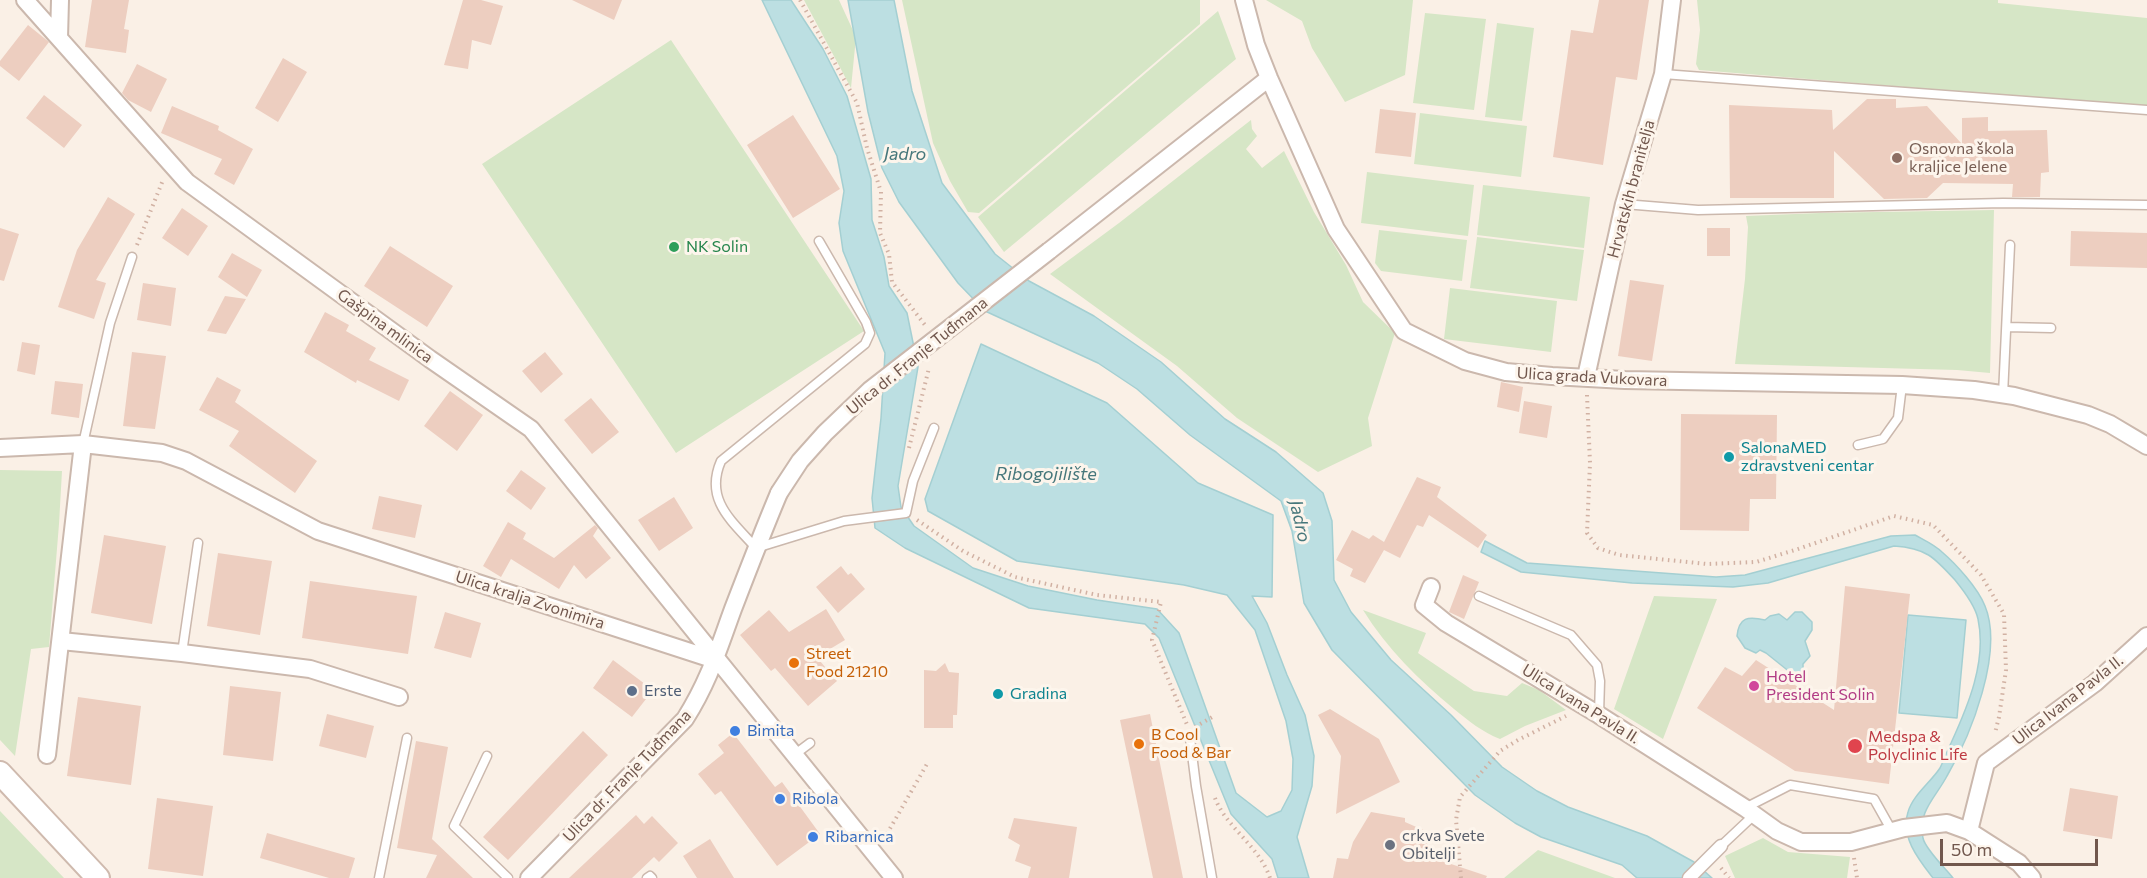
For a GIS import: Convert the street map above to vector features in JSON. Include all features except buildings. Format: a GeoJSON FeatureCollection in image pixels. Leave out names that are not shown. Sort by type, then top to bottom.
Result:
{"type":"FeatureCollection","features":[{"type":"Feature","properties":{"kind":"main road"},"geometry":{"type":"LineString","coordinates":[[0,773],[98,878]]}},
{"type":"Feature","properties":{"kind":"street","name":"Gašpina mlinica"},"geometry":{"type":"LineString","coordinates":[[25,0],[187,182],[430,359],[531,429],[716,660]]}},
{"type":"Feature","properties":{"kind":"street"},"geometry":{"type":"LineString","coordinates":[[59,38],[60,0]]}},
{"type":"Feature","properties":{"kind":"street","name":"Ulica grada Vukovara"},"geometry":{"type":"LineString","coordinates":[[1244,0],[1256,45],[1269,78],[1336,229],[1404,331],[1465,361],[1506,372],[1625,380],[1902,385],[1974,390],[2088,415],[2110,424],[2147,446]]}},
{"type":"Feature","properties":{"kind":"street","name":"Hrvatskih branitelja"},"geometry":{"type":"LineString","coordinates":[[1586,377],[1624,204],[1662,74],[1672,0]]}},
{"type":"Feature","properties":{"kind":"street","name":"Ulica dr. Franje Tuđmana"},"geometry":{"type":"LineString","coordinates":[[529,878],[685,719],[702,693],[716,660],[756,548],[779,493],[800,461],[825,433],[870,390],[1269,78]]}},
{"type":"Feature","properties":{"kind":"street"},"geometry":{"type":"LineString","coordinates":[[47,755],[83,444]]}},
{"type":"Feature","properties":{"kind":"street","name":"Ulica kralja Zvonimira"},"geometry":{"type":"LineString","coordinates":[[0,448],[83,444],[162,453],[186,461],[318,531],[716,660]]}},
{"type":"Feature","properties":{"kind":"street","name":"Ulica Ivana Pavla II."},"geometry":{"type":"LineString","coordinates":[[1431,587],[1424,605],[1446,623],[1592,711],[1777,831],[1801,842],[1851,842],[1898,829],[1947,823],[1969,831],[2019,863],[2032,878]]}},
{"type":"Feature","properties":{"kind":"street","name":"Ulica Ivana Pavla II."},"geometry":{"type":"LineString","coordinates":[[1986,763],[2095,683],[2147,636]]}},
{"type":"Feature","properties":{"kind":"street"},"geometry":{"type":"LineString","coordinates":[[61,641],[182,652],[310,669],[399,697]]}},
{"type":"Feature","properties":{"kind":"street"},"geometry":{"type":"LineString","coordinates":[[716,660],[894,878]]}},
{"type":"Feature","properties":{"kind":"street"},"geometry":{"type":"LineString","coordinates":[[1969,831],[1986,763]]}},
{"type":"Feature","properties":{"kind":"street"},"geometry":{"type":"LineString","coordinates":[[1689,878],[1721,846]]}},
{"type":"Feature","properties":{"kind":"lane"},"geometry":{"type":"LineString","coordinates":[[1662,74],[2147,110]]}},
{"type":"Feature","properties":{"kind":"lane"},"geometry":{"type":"LineString","coordinates":[[1624,204],[1698,210],[2003,203],[2147,205]]}},
{"type":"Feature","properties":{"kind":"lane"},"geometry":{"type":"LineString","coordinates":[[819,241],[866,322],[870,333],[866,344],[721,461],[715,482],[715,490],[721,507],[756,548],[844,521],[906,513],[913,481],[934,428]]}},
{"type":"Feature","properties":{"kind":"lane"},"geometry":{"type":"LineString","coordinates":[[2003,395],[2010,245]]}},
{"type":"Feature","properties":{"kind":"lane"},"geometry":{"type":"LineString","coordinates":[[83,444],[110,323],[132,257]]}},
{"type":"Feature","properties":{"kind":"lane"},"geometry":{"type":"LineString","coordinates":[[2007,327],[2051,328]]}},
{"type":"Feature","properties":{"kind":"lane"},"geometry":{"type":"LineString","coordinates":[[1858,445],[1883,439],[1898,418],[1902,385]]}},
{"type":"Feature","properties":{"kind":"lane"},"geometry":{"type":"LineString","coordinates":[[182,652],[198,543]]}},
{"type":"Feature","properties":{"kind":"lane"},"geometry":{"type":"LineString","coordinates":[[1479,596],[1571,635],[1597,665],[1600,681],[1592,711]]}},
{"type":"Feature","properties":{"kind":"lane"},"geometry":{"type":"LineString","coordinates":[[1190,734],[1196,786],[1212,878]]}},
{"type":"Feature","properties":{"kind":"lane"},"geometry":{"type":"LineString","coordinates":[[379,878],[407,738]]}},
{"type":"Feature","properties":{"kind":"lane"},"geometry":{"type":"LineString","coordinates":[[793,755],[810,743]]}},
{"type":"Feature","properties":{"kind":"lane"},"geometry":{"type":"LineString","coordinates":[[487,756],[454,826],[508,878]]}},
{"type":"Feature","properties":{"kind":"lane"},"geometry":{"type":"LineString","coordinates":[[1721,846],[1749,811],[1790,785],[1874,799],[1898,829]]}},
{"type":"Feature","properties":{"kind":"lane"},"geometry":{"type":"LineString","coordinates":[[647,878],[650,876],[652,878]]}},
{"type":"Feature","properties":{"kind":"path"},"geometry":{"type":"LineString","coordinates":[[800,0],[857,103],[867,148],[881,192],[880,233],[889,254],[892,282],[928,329]]}},
{"type":"Feature","properties":{"kind":"path"},"geometry":{"type":"LineString","coordinates":[[132,257],[170,163]]}},
{"type":"Feature","properties":{"kind":"path"},"geometry":{"type":"LineString","coordinates":[[908,453],[930,364]]}},
{"type":"Feature","properties":{"kind":"path"},"geometry":{"type":"LineString","coordinates":[[1586,377],[1590,463],[1587,533],[1598,548],[1619,555],[1707,564],[1756,561],[1894,516],[1933,525],[1981,576],[2004,614],[2006,670],[1999,717],[1986,763]]}},
{"type":"Feature","properties":{"kind":"path"},"geometry":{"type":"LineString","coordinates":[[906,513],[963,551],[1015,577],[1097,595],[1161,602],[1152,640],[1190,734],[1214,716]]}},
{"type":"Feature","properties":{"kind":"path"},"geometry":{"type":"LineString","coordinates":[[1461,878],[1456,820],[1458,803],[1466,788],[1500,751],[1518,740],[1592,711]]}},
{"type":"Feature","properties":{"kind":"path"},"geometry":{"type":"LineString","coordinates":[[875,855],[927,764]]}},
{"type":"Feature","properties":{"kind":"path"},"geometry":{"type":"LineString","coordinates":[[1210,788],[1218,808],[1241,833],[1268,870],[1270,878]]}},
{"type":"Feature","properties":{"kind":"green space"},"geometry":{"type":"Polygon","coordinates":[[[804,0],[839,0],[856,37],[851,88],[804,0]]]}},
{"type":"Feature","properties":{"kind":"green space"},"geometry":{"type":"Polygon","coordinates":[[[902,0],[1200,0],[1200,24],[979,213],[968,212],[950,181],[933,143],[902,0]]]}},
{"type":"Feature","properties":{"kind":"green space"},"geometry":{"type":"Polygon","coordinates":[[[1266,0],[1413,0],[1405,75],[1345,102],[1312,48],[1302,21],[1266,0]]]}},
{"type":"Feature","properties":{"kind":"green space"},"geometry":{"type":"Polygon","coordinates":[[[1697,0],[1998,0],[1998,3],[2147,18],[2147,107],[1699,70],[1696,64],[1700,30],[1697,0]]]}},
{"type":"Feature","properties":{"kind":"green space"},"geometry":{"type":"Polygon","coordinates":[[[1218,11],[1236,59],[1004,252],[978,217],[1218,11]]]}},
{"type":"Feature","properties":{"kind":"green space"},"geometry":{"type":"Polygon","coordinates":[[[1425,13],[1486,19],[1474,110],[1413,103],[1425,13]]]}},
{"type":"Feature","properties":{"kind":"green space"},"geometry":{"type":"Polygon","coordinates":[[[1497,23],[1534,28],[1522,121],[1485,117],[1497,23]]]}},
{"type":"Feature","properties":{"kind":"green space","name":"NK Solin"},"geometry":{"type":"Polygon","coordinates":[[[671,40],[864,331],[676,453],[482,164],[671,40]]]}},
{"type":"Feature","properties":{"kind":"green space"},"geometry":{"type":"Polygon","coordinates":[[[1420,113],[1527,126],[1521,177],[1414,164],[1420,113]]]}},
{"type":"Feature","properties":{"kind":"green space"},"geometry":{"type":"Polygon","coordinates":[[[1251,120],[1252,129],[1257,136],[1246,149],[1262,168],[1284,151],[1314,212],[1346,265],[1363,302],[1395,333],[1368,418],[1372,446],[1318,472],[1237,418],[1177,366],[1050,274],[1251,120]]]}},
{"type":"Feature","properties":{"kind":"green space"},"geometry":{"type":"Polygon","coordinates":[[[1367,172],[1474,185],[1468,236],[1361,223],[1367,172]]]}},
{"type":"Feature","properties":{"kind":"green space"},"geometry":{"type":"Polygon","coordinates":[[[1483,185],[1590,197],[1584,248],[1477,235],[1483,185]]]}},
{"type":"Feature","properties":{"kind":"green space"},"geometry":{"type":"Polygon","coordinates":[[[1994,210],[1990,373],[1957,370],[1735,364],[1745,279],[1748,227],[1746,216],[1994,210]]]}},
{"type":"Feature","properties":{"kind":"green space"},"geometry":{"type":"Polygon","coordinates":[[[1379,230],[1467,240],[1462,281],[1381,271],[1375,263],[1379,230]]]}},
{"type":"Feature","properties":{"kind":"green space"},"geometry":{"type":"Polygon","coordinates":[[[1477,237],[1584,250],[1577,301],[1470,288],[1477,237]]]}},
{"type":"Feature","properties":{"kind":"green space"},"geometry":{"type":"Polygon","coordinates":[[[1450,288],[1557,301],[1551,352],[1444,339],[1450,288]]]}},
{"type":"Feature","properties":{"kind":"green space"},"geometry":{"type":"Polygon","coordinates":[[[0,470],[62,471],[49,647],[31,649],[15,756],[0,740],[0,470]]]}},
{"type":"Feature","properties":{"kind":"green space"},"geometry":{"type":"Polygon","coordinates":[[[1654,596],[1717,599],[1663,739],[1614,709],[1654,596]]]}},
{"type":"Feature","properties":{"kind":"green space"},"geometry":{"type":"Polygon","coordinates":[[[1363,610],[1426,633],[1418,653],[1474,691],[1507,696],[1522,683],[1539,690],[1566,710],[1525,726],[1500,739],[1493,736],[1465,718],[1416,675],[1382,638],[1363,610]]]}},
{"type":"Feature","properties":{"kind":"green space"},"geometry":{"type":"Polygon","coordinates":[[[0,811],[64,878],[0,878],[0,811]]]}},
{"type":"Feature","properties":{"kind":"green space"},"geometry":{"type":"Polygon","coordinates":[[[1763,838],[1788,852],[1850,857],[1847,878],[1735,878],[1725,856],[1763,838]]]}},
{"type":"Feature","properties":{"kind":"green space"},"geometry":{"type":"Polygon","coordinates":[[[1538,850],[1615,878],[1504,878],[1538,850]]]}},
{"type":"Feature","properties":{"kind":"water","name":"Ribogojilište"},"geometry":{"type":"Polygon","coordinates":[[[762,0],[791,0],[823,49],[847,96],[871,179],[872,220],[884,257],[889,286],[907,313],[918,367],[898,486],[901,507],[914,526],[973,568],[1028,586],[1157,609],[1179,633],[1236,793],[1267,817],[1281,811],[1292,790],[1293,759],[1286,721],[1255,630],[1227,595],[1184,585],[1017,561],[928,511],[925,499],[981,344],[1107,403],[1198,483],[1273,515],[1272,597],[1252,596],[1267,623],[1305,715],[1314,756],[1312,786],[1297,837],[1309,878],[1278,878],[1272,859],[1231,814],[1159,638],[1145,624],[1029,608],[905,548],[875,528],[872,498],[881,418],[885,353],[843,251],[839,223],[844,191],[837,156],[762,0]]]}},
{"type":"Feature","properties":{"kind":"water","name":"Jadro"},"geometry":{"type":"Polygon","coordinates":[[[848,0],[894,0],[912,91],[942,183],[995,254],[1029,281],[1094,316],[1161,362],[1225,419],[1276,452],[1323,493],[1332,521],[1334,580],[1351,612],[1391,660],[1451,715],[1502,767],[1537,791],[1568,807],[1647,836],[1694,862],[1712,878],[1637,878],[1622,865],[1541,837],[1515,823],[1475,795],[1332,650],[1304,603],[1292,531],[1281,501],[1190,435],[1137,389],[1098,363],[985,311],[958,283],[899,202],[882,168],[868,112],[848,0]]]}},
{"type":"Feature","properties":{"kind":"water"},"geometry":{"type":"Polygon","coordinates":[[[1915,535],[1939,549],[1966,577],[1982,599],[1990,625],[1988,669],[1975,716],[1956,759],[1925,812],[1923,820],[1925,843],[1953,878],[1933,878],[1912,848],[1906,821],[1910,806],[1940,768],[1964,714],[1978,667],[1980,635],[1977,614],[1969,598],[1948,572],[1929,555],[1914,549],[1894,546],[1768,583],[1733,587],[1632,583],[1521,572],[1481,552],[1485,541],[1527,563],[1716,577],[1745,575],[1891,536],[1915,535]]]}},
{"type":"Feature","properties":{"kind":"water"},"geometry":{"type":"Polygon","coordinates":[[[1795,612],[1802,612],[1812,622],[1812,630],[1805,641],[1810,656],[1803,664],[1803,670],[1796,677],[1766,653],[1760,650],[1756,653],[1745,648],[1737,636],[1740,625],[1745,619],[1765,620],[1779,614],[1787,620],[1795,612]]]}},
{"type":"Feature","properties":{"kind":"water"},"geometry":{"type":"Polygon","coordinates":[[[1908,615],[1966,620],[1957,718],[1899,713],[1908,615]]]}},
{"type":"Feature","properties":{"kind":"place","name":"Osnovna škola kraljice Jelene"},"geometry":{"type":"Point","coordinates":[1897,158]}},
{"type":"Feature","properties":{"kind":"place","name":"NK Solin"},"geometry":{"type":"Point","coordinates":[674,247]}},
{"type":"Feature","properties":{"kind":"place","name":"SalonaMED zdravstveni centar"},"geometry":{"type":"Point","coordinates":[1729,457]}},
{"type":"Feature","properties":{"kind":"place","name":"Street Food 21210"},"geometry":{"type":"Point","coordinates":[794,663]}},
{"type":"Feature","properties":{"kind":"place","name":"Hotel President Solin"},"geometry":{"type":"Point","coordinates":[1754,686]}},
{"type":"Feature","properties":{"kind":"place","name":"Erste"},"geometry":{"type":"Point","coordinates":[632,691]}},
{"type":"Feature","properties":{"kind":"place","name":"Gradina"},"geometry":{"type":"Point","coordinates":[998,694]}},
{"type":"Feature","properties":{"kind":"place","name":"Bimita"},"geometry":{"type":"Point","coordinates":[735,731]}},
{"type":"Feature","properties":{"kind":"place","name":"B Cool Food & Bar"},"geometry":{"type":"Point","coordinates":[1139,744]}},
{"type":"Feature","properties":{"kind":"place","name":"Medspa & Polyclinic Life"},"geometry":{"type":"Point","coordinates":[1855,746]}},
{"type":"Feature","properties":{"kind":"place","name":"Ribola"},"geometry":{"type":"Point","coordinates":[780,799]}},
{"type":"Feature","properties":{"kind":"place","name":"Ribarnica"},"geometry":{"type":"Point","coordinates":[813,837]}},
{"type":"Feature","properties":{"kind":"place","name":"crkva Svete Obitelji"},"geometry":{"type":"Point","coordinates":[1390,845]}}]}
